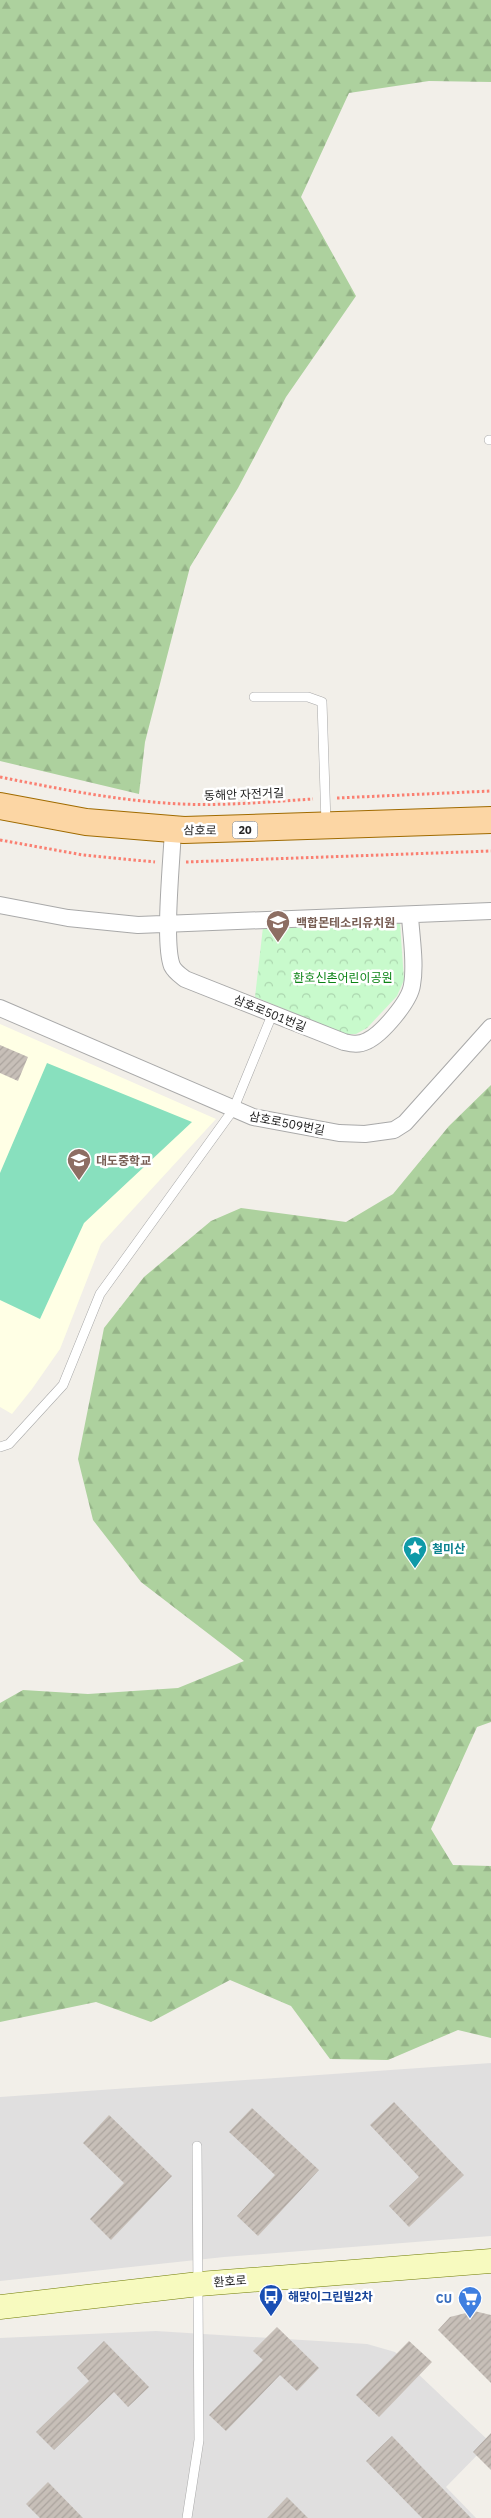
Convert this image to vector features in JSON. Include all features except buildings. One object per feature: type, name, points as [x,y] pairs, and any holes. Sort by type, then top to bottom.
[{"type":"main road","name":"삼호로","points":[[0,806],[86,822],[173,829],[231,830],[491,820]]},
{"type":"street","name":"삼호로501번길","points":[[173,829],[169,925],[170,959],[177,974],[272,1015],[344,1042],[356,1044],[367,1041],[377,1034],[410,995],[413,972],[410,915]]},
{"type":"street","points":[[0,906],[107,923],[169,925],[491,911]]},
{"type":"street","name":"삼호로509번길","points":[[0,1008],[232,1110],[275,1123],[339,1133],[364,1134],[394,1130],[417,1113],[491,1027]]},
{"type":"street","name":"환호로","points":[[0,2307],[199,2284],[491,2261]]},
{"type":"lane","points":[[254,697],[308,697],[322,702],[326,825]]},
{"type":"lane","points":[[0,1447],[8,1444],[62,1385],[100,1294],[232,1110],[272,1015]]},
{"type":"lane","points":[[187,2518],[199,2440],[197,2146]]},
{"type":"path","name":"동해안 자전거길","points":[[0,778],[66,791],[166,803],[206,804],[491,791]]},
{"type":"path","points":[[0,840],[83,855],[172,863],[491,851]]},
{"type":"shaded area","name":"대도중학교","points":[[0,1024],[216,1119],[101,1244],[60,1349],[12,1414],[0,1407]]},
{"type":"shaded area","points":[[491,2063],[491,2236],[224,2257],[0,2281],[0,2097]]},
{"type":"shaded area","points":[[156,2331],[367,2344],[395,2352],[490,2442],[446,2487],[476,2518],[0,2518],[0,2338]]},
{"type":"green space","points":[[0,0],[491,0],[491,82],[429,81],[349,93],[301,197],[356,296],[286,397],[238,488],[190,567],[145,742],[139,794],[0,761]]},
{"type":"green space","name":"환호신촌어린이공원","points":[[400,923],[404,980],[397,996],[367,1028],[356,1034],[345,1034],[255,997],[263,927]]},
{"type":"green space","points":[[47,1063],[192,1122],[84,1223],[40,1319],[0,1300],[0,1173]]},
{"type":"green space","points":[[491,1085],[491,1722],[477,1727],[431,1829],[453,1865],[491,1866],[491,2038],[458,2030],[388,2060],[330,2059],[291,2006],[230,1980],[151,2022],[96,2002],[0,2022],[0,1703],[23,1690],[88,1694],[178,1688],[244,1661],[141,1582],[93,1520],[78,1459],[104,1328],[144,1277],[211,1221],[241,1208],[346,1222],[393,1194],[449,1126]]},
{"type":"place","name":"백합몬테소리유치원","points":[[278,943]]},
{"type":"place","name":"대도중학교","points":[[79,1181]]},
{"type":"place","name":"철미산","points":[[415,1569]]},
{"type":"place","name":"해맞이그린빌2차","points":[[271,2317]]},
{"type":"place","name":"CU","points":[[470,2319]]}]
